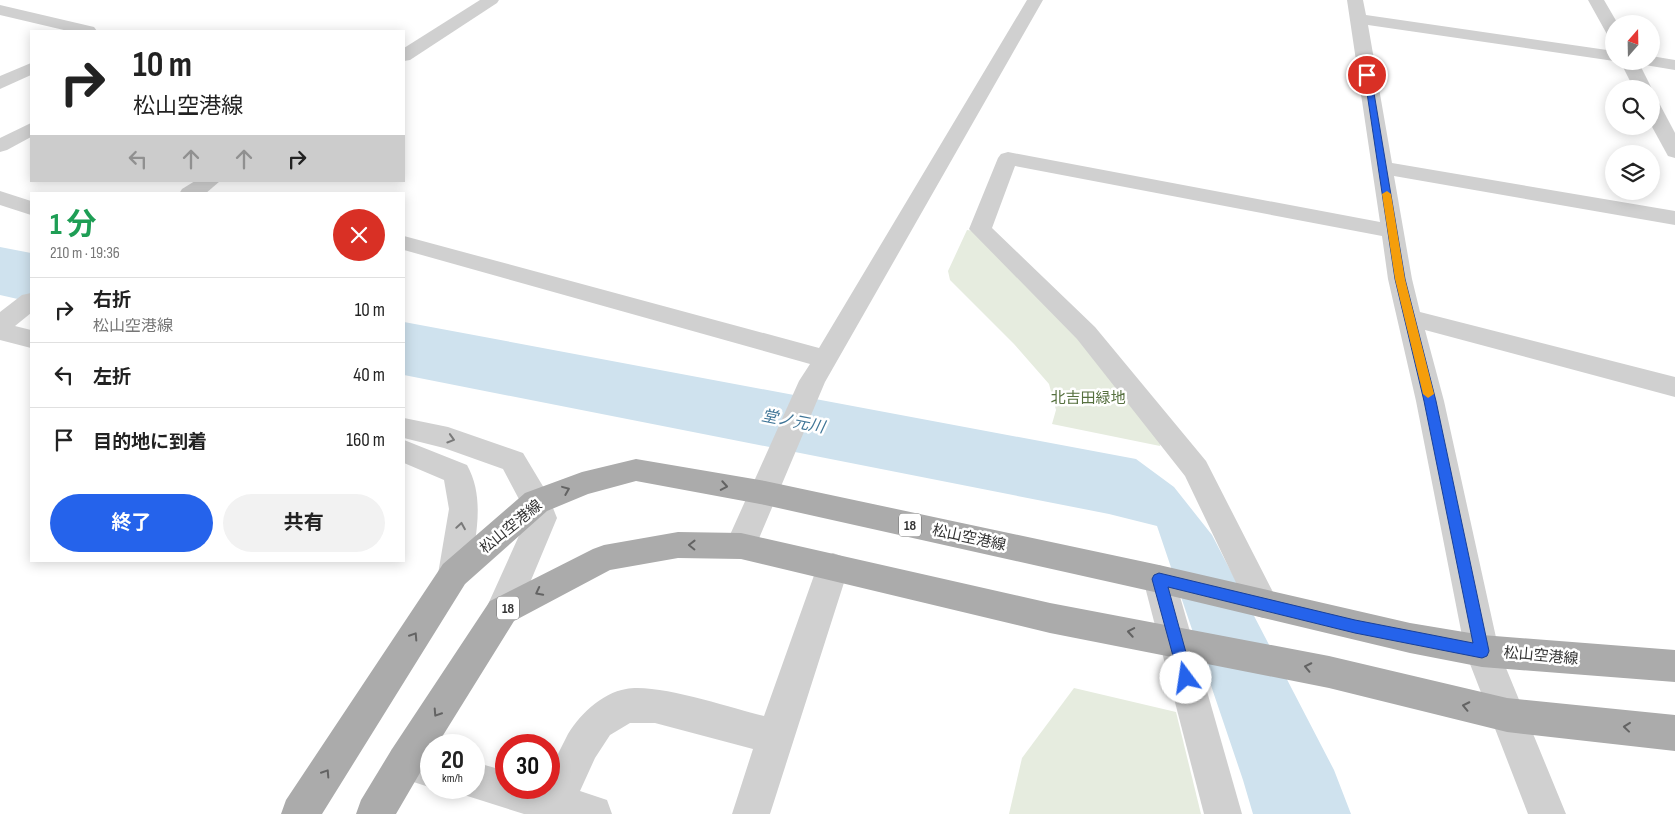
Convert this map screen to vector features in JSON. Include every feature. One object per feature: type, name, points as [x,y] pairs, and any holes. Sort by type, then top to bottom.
[{"type":"main road","name":"松山空港線","points":[[300,814],[454,574],[536,502],[582,484],[636,470],[765,494],[1159,579],[1373,631],[1482,651],[1675,666]]},
{"type":"main road","name":"18","points":[[375,814],[418,766],[502,611],[604,558],[678,545],[741,546],[1050,618],[1177,641],[1329,672],[1507,715],[1675,733]]},
{"type":"street","points":[[405,55],[491,0]]},
{"type":"street","points":[[741,546],[812,381],[1035,0]]},
{"type":"street","points":[[1355,0],[1400,279],[1430,401],[1482,651],[1547,814]]},
{"type":"street","points":[[1596,0],[1605,16]]},
{"type":"street","points":[[0,10],[84,30]]},
{"type":"street","points":[[1358,19],[1605,55]]},
{"type":"street","points":[[1660,62],[1675,65]]},
{"type":"street","points":[[0,83],[30,68]]},
{"type":"street","points":[[1660,123],[1675,152]]},
{"type":"street","points":[[0,146],[30,130]]},
{"type":"street","points":[[1262,604],[1196,468],[1086,333],[980,229],[1008,158],[1392,231]]},
{"type":"street","points":[[1383,168],[1675,218]]},
{"type":"street","points":[[193,192],[208,182]]},
{"type":"street","points":[[0,198],[30,208]]},
{"type":"street","points":[[405,243],[826,359]]},
{"type":"street","points":[[0,325],[30,303]]},
{"type":"street","points":[[1409,317],[1675,387]]},
{"type":"street","points":[[0,331],[30,339]]},
{"type":"street","points":[[405,428],[448,438],[513,461],[536,502],[542,518],[502,611]]},
{"type":"street","points":[[405,451],[457,473],[464,509],[454,574]]},
{"type":"street","points":[[751,814],[775,736],[833,567]]},
{"type":"street","points":[[1159,579],[1223,814]]},
{"type":"street","points":[[552,809],[582,745],[597,722],[626,706],[655,706],[775,736]]},
{"type":"street","points":[[485,785],[552,809],[593,814]]},
{"type":"green space","name":"北吉田緑地","points":[[967,230],[975,231],[1083,337],[1162,436],[1160,446],[1052,424],[1056,410],[1049,384],[1014,344],[950,280],[948,271]]},
{"type":"green space","points":[[1074,688],[1176,712],[1201,814],[1009,814],[1022,758]]},
{"type":"water","points":[[0,247],[30,253],[30,302],[0,295]]},
{"type":"water","name":"堂ノ元川","points":[[405,322],[1136,459],[1174,487],[1212,535],[1334,770],[1351,814],[1253,814],[1157,526],[1109,514],[405,375]]},
{"type":"slow traffic","points":[[1387,194],[1400,279],[1428,394]]},
{"type":"route","points":[[1186,678],[1159,579],[1355,627],[1482,651],[1430,401],[1400,279],[1367,75]]}]
